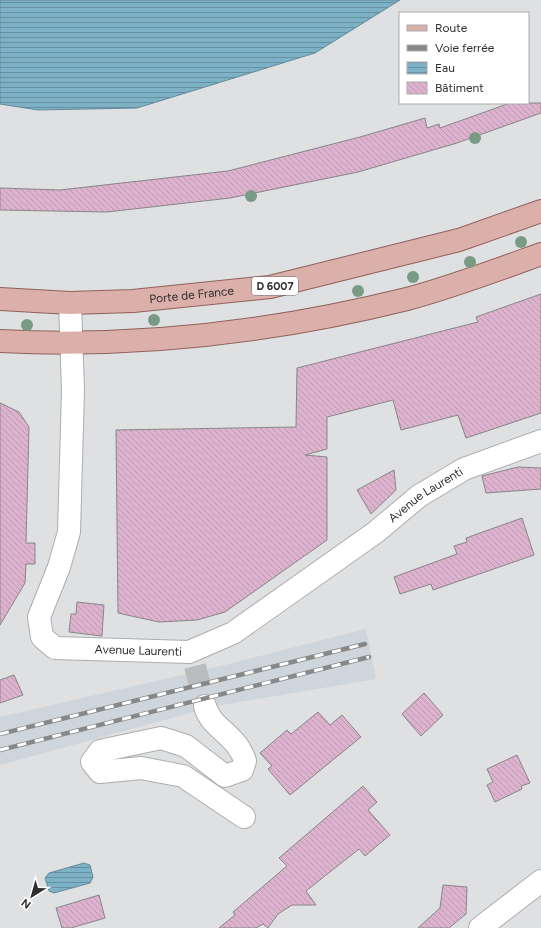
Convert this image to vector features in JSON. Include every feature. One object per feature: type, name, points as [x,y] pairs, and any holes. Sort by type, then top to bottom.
[{"type":"main road","name":"Porte de France","points":[[0,299],[70,303],[133,301],[270,287],[460,240],[541,211]]},
{"type":"main road","points":[[0,341],[73,344],[223,334],[339,314],[408,299],[479,277],[541,254]]},
{"type":"street","name":"Avenue Laurenti","points":[[70,303],[73,344],[69,532],[59,567],[38,617],[42,637],[55,648],[192,659],[234,633],[376,532],[419,496],[458,473],[541,441]]},
{"type":"street","points":[[205,706],[206,713],[214,724],[240,749],[245,761],[242,770],[225,776],[186,746],[162,738],[100,751],[92,762],[100,772],[141,768],[183,776],[244,817]]},
{"type":"street","points":[[480,928],[541,881]]},
{"type":"shaded area","points":[[366,629],[376,679],[215,706],[0,765],[0,717],[221,666]]},
{"type":"water","points":[[0,0],[400,0],[315,53],[137,108],[38,110],[0,104]]},
{"type":"water","points":[[84,863],[90,865],[93,877],[90,883],[54,893],[49,891],[45,878],[49,873]]},
{"type":"building","points":[[541,103],[541,113],[457,143],[358,172],[230,198],[107,212],[0,210],[0,188],[60,190],[228,171],[360,137],[425,118],[427,128],[439,124],[440,128],[507,104]]},
{"type":"building","points":[[541,294],[541,413],[466,438],[458,415],[401,430],[393,400],[327,417],[327,449],[305,455],[327,457],[327,540],[225,612],[197,620],[159,622],[118,613],[116,430],[296,427],[297,368],[478,322],[476,317]]},
{"type":"building","points":[[0,403],[19,412],[29,427],[26,543],[35,543],[35,564],[26,564],[25,583],[0,625]]},
{"type":"building","points":[[518,467],[541,468],[541,489],[486,493],[482,476]]},
{"type":"building","points":[[394,470],[396,490],[371,514],[357,490]]},
{"type":"building","points":[[522,518],[534,555],[433,590],[431,584],[400,594],[394,577],[457,554],[454,546],[467,542],[466,538]]},
{"type":"building","points":[[77,602],[104,605],[102,636],[69,632],[71,614],[76,614]]},
{"type":"building","points":[[14,675],[23,695],[0,703],[0,680]]},
{"type":"building","points":[[424,693],[443,715],[421,736],[402,714]]},
{"type":"building","points":[[318,712],[330,725],[342,715],[361,737],[290,795],[268,769],[272,766],[260,753],[287,730],[291,734]]},
{"type":"building","points":[[517,755],[530,783],[521,786],[522,789],[495,802],[487,785],[493,782],[487,769]]},
{"type":"building","points":[[363,786],[377,802],[368,810],[390,835],[365,856],[359,849],[306,891],[316,905],[292,905],[278,914],[268,928],[263,924],[256,928],[219,928],[235,915],[233,912],[287,866],[279,858]]},
{"type":"building","points":[[443,885],[467,887],[466,914],[449,928],[418,928],[440,908]]},
{"type":"building","points":[[99,895],[105,918],[71,928],[62,928],[56,908]]},
{"type":"tunnel","points":[[195,666],[205,706]]},
{"type":"railway","points":[[0,734],[365,644]]},
{"type":"railway","points":[[0,750],[369,657]]}]
